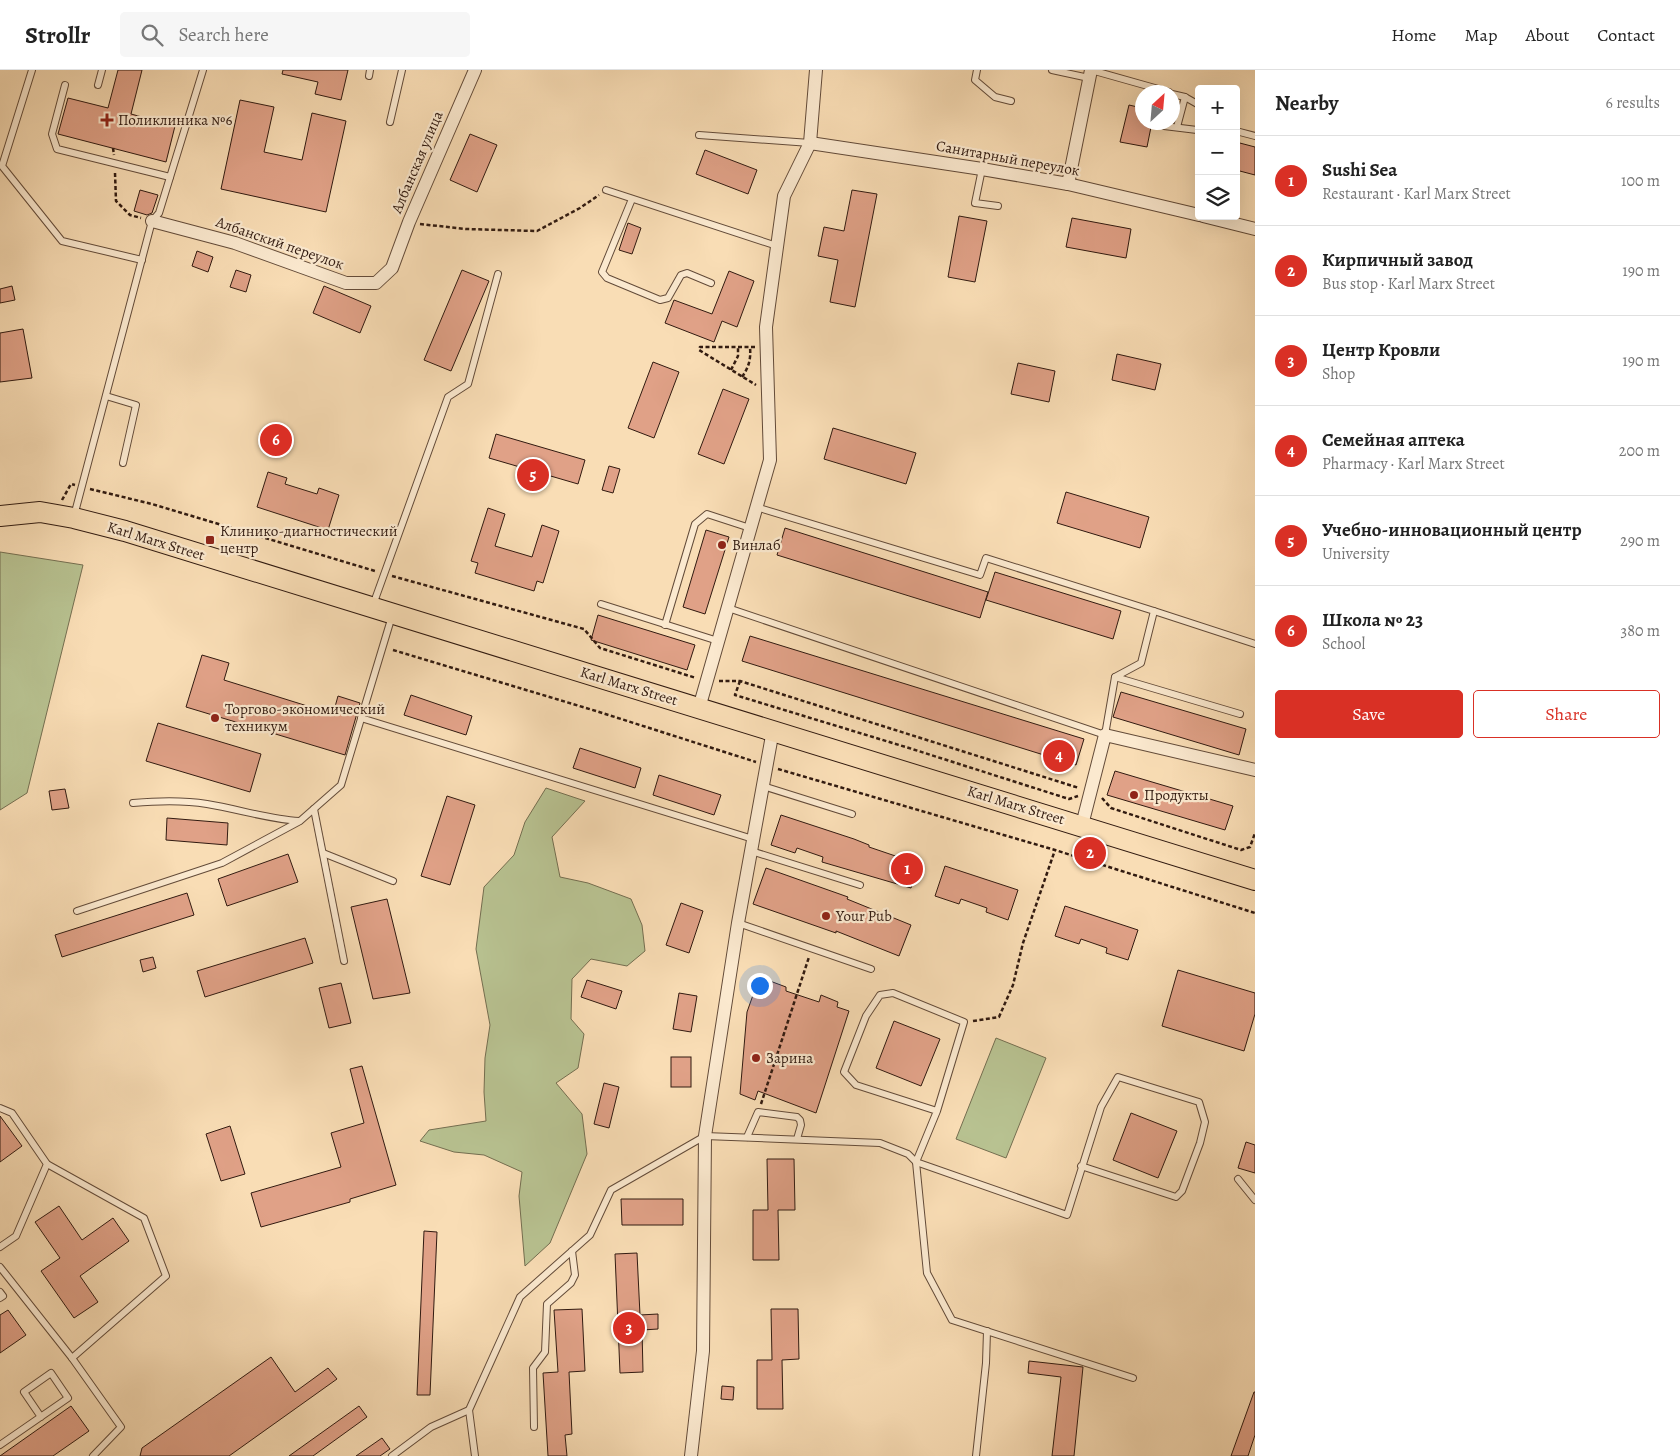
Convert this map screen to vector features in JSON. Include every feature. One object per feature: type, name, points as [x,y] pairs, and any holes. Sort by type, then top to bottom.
[{"type":"highway","name":"Karl Marx Street","points":[[0,516],[67,510],[125,531],[372,608],[1082,825],[1255,880]]},
{"type":"street","name":"Албанская улица","points":[[392,268],[409,222],[475,70]]},
{"type":"street","points":[[699,708],[770,460],[766,327],[784,196],[810,143],[816,70]]},
{"type":"street","points":[[1068,184],[1090,73]]},
{"type":"street","name":"Санитарный переулок","points":[[810,143],[1068,184],[1195,214]]},
{"type":"street","points":[[1219,220],[1255,229]]},
{"type":"street","name":"Албанский переулок","points":[[152,221],[235,243],[346,283],[376,283],[392,268]]},
{"type":"street","points":[[691,1456],[703,1350],[705,1136],[738,923],[773,730]]},
{"type":"street","points":[[1082,825],[1105,735],[1255,770]]},
{"type":"lane","points":[[32,70],[2,166],[62,241],[142,260]]},
{"type":"lane","points":[[98,85],[102,70]]},
{"type":"lane","points":[[67,510],[82,487],[152,221],[159,213],[203,70]]},
{"type":"lane","points":[[390,122],[402,70]]},
{"type":"lane","points":[[977,70],[975,80],[995,97],[1011,101]]},
{"type":"lane","points":[[1052,70],[1090,73],[1139,85]]},
{"type":"lane","points":[[65,85],[52,134],[57,148],[170,177]]},
{"type":"lane","points":[[1180,96],[1195,103]]},
{"type":"lane","points":[[1180,116],[1185,97]]},
{"type":"lane","points":[[1180,127],[1195,130]]},
{"type":"lane","points":[[1240,132],[1255,136]]},
{"type":"lane","points":[[699,135],[810,143]]},
{"type":"lane","points":[[982,169],[975,203],[998,206]]},
{"type":"lane","points":[[606,190],[777,246]]},
{"type":"lane","points":[[632,199],[602,272],[607,278],[660,300],[668,298],[681,275],[686,273],[711,283]]},
{"type":"lane","points":[[372,608],[448,397],[468,384],[498,274]]},
{"type":"lane","points":[[106,396],[136,405],[122,463]]},
{"type":"lane","points":[[756,507],[980,575],[986,558],[1255,644]]},
{"type":"lane","points":[[665,625],[696,524],[707,514],[750,528]]},
{"type":"lane","points":[[601,604],[718,641]]},
{"type":"lane","points":[[728,608],[1105,735],[1114,677]]},
{"type":"lane","points":[[1114,677],[1141,662],[1154,611]]},
{"type":"lane","points":[[77,911],[222,862],[300,821],[341,785],[393,614]]},
{"type":"lane","points":[[1114,677],[1240,714]]},
{"type":"lane","points":[[361,718],[752,845],[860,886]]},
{"type":"lane","points":[[763,786],[852,814]]},
{"type":"lane","points":[[133,803],[172,801],[205,804],[271,818],[300,821]]},
{"type":"lane","points":[[314,809],[344,961]]},
{"type":"lane","points":[[322,853],[393,881]]},
{"type":"lane","points":[[738,923],[871,969]]},
{"type":"lane","points":[[936,1111],[856,1085],[844,1072],[866,1016],[880,994],[893,993],[964,1022],[936,1111],[916,1162],[927,1273],[952,1320],[1133,1378]]},
{"type":"lane","points":[[476,1456],[469,1410],[520,1297],[590,1235],[611,1190],[705,1136],[880,1143],[908,1154],[916,1162],[1067,1215],[1081,1166],[1101,1107],[1118,1077],[1199,1102],[1205,1122],[1200,1143],[1182,1191],[1176,1197],[1081,1166]]},
{"type":"lane","points":[[0,1108],[12,1113],[47,1164],[144,1218],[166,1276],[72,1358]]},
{"type":"lane","points":[[747,1137],[758,1112],[800,1120],[801,1125],[797,1140]]},
{"type":"lane","points":[[0,1247],[16,1236],[47,1164]]},
{"type":"lane","points":[[1238,1179],[1255,1200]]},
{"type":"lane","points":[[534,1426],[533,1368],[545,1352],[547,1304],[572,1283],[575,1275],[572,1251]]},
{"type":"lane","points":[[0,1267],[72,1358],[121,1427],[93,1456]]},
{"type":"lane","points":[[0,1292],[3,1296],[0,1298]]},
{"type":"lane","points":[[976,1456],[986,1363],[987,1331]]},
{"type":"lane","points":[[0,1445],[41,1417],[68,1398],[51,1373],[24,1392],[41,1417]]},
{"type":"lane","points":[[392,1456],[431,1427],[469,1410]]},
{"type":"path","points":[[113,148],[116,201],[130,215],[152,221]]},
{"type":"path","points":[[409,222],[466,229],[537,232],[580,208],[606,190]]},
{"type":"path","points":[[766,347],[700,347],[699,350],[768,393]]},
{"type":"path","points":[[731,370],[738,356],[738,347]]},
{"type":"path","points":[[742,377],[748,369],[751,357],[750,347]]},
{"type":"path","points":[[67,510],[71,484],[152,504],[384,574],[584,629],[600,648],[706,682],[740,681],[1090,791],[1098,794],[1111,808],[1241,850],[1250,848],[1255,833]]},
{"type":"path","points":[[393,650],[596,711],[766,766],[1055,850],[1255,913]]},
{"type":"path","points":[[740,681],[735,695],[744,698],[1069,799],[1090,791]]},
{"type":"path","points":[[964,1022],[999,1018],[1013,984],[1023,943],[1055,850]]},
{"type":"path","points":[[758,1112],[811,948]]},
{"type":"green space","points":[[0,552],[83,565],[27,793],[0,810]]},
{"type":"green space","points":[[546,788],[585,801],[552,837],[560,877],[588,883],[631,899],[642,925],[645,951],[627,966],[591,959],[572,979],[571,1019],[584,1034],[578,1068],[556,1083],[582,1114],[587,1154],[550,1243],[525,1266],[519,1196],[522,1172],[484,1155],[454,1152],[420,1141],[429,1130],[486,1121],[484,1092],[485,1058],[490,1025],[476,949],[484,887],[514,855],[525,822]]},
{"type":"green space","points":[[996,1038],[1046,1058],[1006,1158],[956,1139]]},
{"type":"building","name":"Поликлиника №6","points":[[118,70],[142,70],[131,114],[175,126],[166,162],[58,134],[68,98],[108,108]]},
{"type":"building","points":[[283,70],[348,70],[341,100],[315,94],[318,82],[282,74]]},
{"type":"building","points":[[240,100],[274,107],[264,152],[302,160],[312,113],[346,121],[326,212],[221,189]]},
{"type":"building","points":[[1129,105],[1135,106],[1135,130],[1150,130],[1147,147],[1120,142]]},
{"type":"building","points":[[470,134],[497,145],[477,192],[450,180]]},
{"type":"building","points":[[1240,143],[1255,147],[1255,175],[1240,171]]},
{"type":"building","points":[[705,150],[757,170],[748,194],[696,174]]},
{"type":"building","points":[[140,190],[158,195],[152,213],[147,215],[134,211]]},
{"type":"building","points":[[852,190],[877,194],[855,307],[830,302],[838,260],[818,256],[824,227],[844,231]]},
{"type":"building","points":[[959,216],[987,221],[975,282],[948,277]]},
{"type":"building","points":[[1072,218],[1131,229],[1126,258],[1066,247]]},
{"type":"building","points":[[628,223],[641,228],[632,254],[619,250]]},
{"type":"building","points":[[197,251],[213,257],[208,272],[192,266]]},
{"type":"building","points":[[236,270],[251,275],[246,292],[230,287]]},
{"type":"building","points":[[462,270],[489,281],[451,371],[424,360]]},
{"type":"building","points":[[729,271],[754,281],[737,327],[722,321],[714,342],[665,323],[674,300],[712,314]]},
{"type":"building","points":[[12,286],[15,300],[0,303],[0,289]]},
{"type":"building","points":[[324,286],[371,306],[360,333],[313,313]]},
{"type":"building","points":[[23,329],[32,378],[0,382],[0,333]]},
{"type":"building","points":[[1117,354],[1161,364],[1155,390],[1112,380]]},
{"type":"building","points":[[653,362],[679,372],[654,438],[628,428]]},
{"type":"building","points":[[1018,363],[1055,371],[1049,402],[1011,394]]},
{"type":"building","points":[[723,389],[749,399],[724,464],[698,454]]},
{"type":"building","points":[[833,428],[916,453],[906,484],[824,459]]},
{"type":"building","points":[[496,434],[585,460],[578,484],[489,458]]},
{"type":"building","points":[[609,466],[620,469],[613,493],[602,490]]},
{"type":"building","points":[[268,472],[287,478],[285,484],[317,494],[319,488],[339,495],[328,530],[257,507]]},
{"type":"building","points":[[1066,492],[1149,517],[1140,548],[1057,523]]},
{"type":"building","points":[[488,508],[505,514],[495,546],[532,557],[542,525],[559,531],[543,583],[537,581],[534,591],[475,573],[478,563],[471,561]]},
{"type":"building","points":[[785,528],[988,592],[980,618],[777,555]]},
{"type":"building","points":[[706,530],[729,537],[705,614],[683,607]]},
{"type":"building","points":[[995,572],[1121,611],[1113,639],[986,600]]},
{"type":"building","points":[[598,615],[695,645],[687,670],[591,640]]},
{"type":"building","points":[[750,636],[1084,739],[1076,765],[742,661]]},
{"type":"building","points":[[202,655],[229,663],[224,680],[333,714],[338,696],[360,703],[345,755],[186,707]]},
{"type":"building","points":[[1121,692],[1246,729],[1239,755],[1113,717]]},
{"type":"building","points":[[411,695],[472,716],[466,735],[404,715]]},
{"type":"building","points":[[158,723],[261,754],[250,792],[146,761]]},
{"type":"building","points":[[580,748],[641,768],[635,788],[573,768]]},
{"type":"building","points":[[1115,771],[1233,806],[1225,830],[1107,795]]},
{"type":"building","points":[[659,775],[721,795],[714,815],[653,795]]},
{"type":"building","points":[[65,789],[69,808],[52,810],[49,791]]},
{"type":"building","points":[[447,796],[475,805],[450,885],[421,876]]},
{"type":"building","points":[[781,815],[854,839],[869,845],[869,847],[919,864],[911,888],[822,862],[823,857],[797,848],[795,853],[771,845]]},
{"type":"building","points":[[167,818],[228,823],[227,845],[166,840]]},
{"type":"building","points":[[288,854],[298,882],[227,906],[218,879]]},
{"type":"building","points":[[945,866],[1018,890],[1008,920],[986,912],[987,908],[961,899],[959,904],[935,896]]},
{"type":"building","points":[[766,868],[848,897],[847,899],[911,925],[899,956],[836,931],[836,933],[753,904]]},
{"type":"building","points":[[187,893],[194,915],[62,957],[55,935]]},
{"type":"building","points":[[387,899],[410,993],[373,999],[351,907]]},
{"type":"building","points":[[681,903],[703,911],[689,953],[666,945]]},
{"type":"building","points":[[1065,906],[1138,930],[1128,960],[1106,953],[1107,948],[1081,939],[1079,944],[1055,936]]},
{"type":"building","points":[[305,938],[313,963],[205,997],[197,971]]},
{"type":"building","points":[[153,957],[156,968],[143,972],[140,960]]},
{"type":"building","points":[[1178,970],[1255,993],[1255,1014],[1244,1051],[1162,1026]]},
{"type":"building","points":[[587,980],[622,991],[616,1009],[581,997]]},
{"type":"building","points":[[758,981],[767,985],[770,981],[786,987],[786,991],[819,1002],[821,995],[838,1002],[837,1007],[849,1011],[816,1113],[758,1091],[755,1100],[740,1094],[747,1012]]},
{"type":"building","points":[[341,983],[351,1023],[329,1028],[319,988]]},
{"type":"building","points":[[679,993],[697,996],[691,1032],[673,1029]]},
{"type":"building","points":[[894,1021],[940,1039],[921,1086],[876,1068]]},
{"type":"building","points":[[671,1057],[691,1057],[691,1087],[671,1087]]},
{"type":"building","points":[[362,1066],[396,1185],[350,1199],[350,1202],[261,1227],[251,1193],[341,1167],[331,1133],[364,1123],[350,1069]]},
{"type":"building","points":[[604,1083],[619,1087],[609,1128],[594,1124]]},
{"type":"building","points":[[1131,1113],[1177,1131],[1158,1178],[1113,1160]]},
{"type":"building","points":[[0,1116],[22,1146],[0,1162]]},
{"type":"building","points":[[230,1126],[245,1174],[221,1181],[206,1134]]},
{"type":"building","points":[[1246,1142],[1255,1145],[1255,1173],[1238,1168]]},
{"type":"building","points":[[767,1159],[794,1159],[795,1210],[778,1210],[779,1260],[753,1260],[753,1210],[768,1210]]},
{"type":"building","points":[[621,1199],[683,1199],[683,1225],[622,1225]]},
{"type":"building","points":[[59,1206],[82,1240],[113,1218],[129,1241],[80,1276],[98,1302],[74,1318],[41,1271],[60,1258],[35,1222]]},
{"type":"building","points":[[424,1231],[437,1232],[430,1395],[417,1395]]},
{"type":"building","points":[[637,1253],[640,1315],[658,1314],[658,1329],[642,1330],[643,1372],[620,1373],[615,1254]]},
{"type":"building","points":[[582,1309],[585,1371],[569,1372],[572,1434],[565,1435],[567,1456],[548,1456],[543,1373],[558,1372],[554,1310]]},
{"type":"building","points":[[771,1309],[798,1309],[799,1359],[782,1360],[783,1409],[757,1409],[757,1360],[772,1360]]},
{"type":"building","points":[[8,1310],[26,1335],[0,1353],[0,1315]]},
{"type":"building","points":[[271,1357],[295,1392],[328,1368],[337,1379],[229,1456],[140,1456],[142,1448]]},
{"type":"building","points":[[1029,1361],[1083,1367],[1074,1456],[1052,1456],[1061,1377],[1028,1373]]},
{"type":"building","points":[[722,1386],[734,1387],[733,1400],[721,1399]]},
{"type":"building","points":[[1254,1392],[1255,1435],[1248,1456],[1231,1456]]},
{"type":"building","points":[[71,1406],[89,1431],[53,1456],[0,1456]]},
{"type":"building","points":[[359,1406],[367,1417],[313,1456],[289,1456]]},
{"type":"building","points":[[382,1438],[390,1449],[380,1456],[356,1456]]},
{"type":"place","name":"Поликлиника №6","points":[[107,120]]},
{"type":"place","name":"Школа № 23","points":[[276,440]]},
{"type":"place","name":"Учебно-инновационный центр","points":[[533,475]]},
{"type":"place","name":"Клинико-диагностический центр","points":[[210,540]]},
{"type":"place","name":"Винлаб","points":[[722,545]]},
{"type":"place","name":"Торгово-экономический техникум","points":[[215,718]]},
{"type":"place","name":"Семейная аптека","points":[[1059,756]]},
{"type":"place","name":"Продукты","points":[[1134,795]]},
{"type":"place","name":"Кирпичный завод","points":[[1090,853]]},
{"type":"place","name":"Sushi Sea","points":[[907,869]]},
{"type":"place","name":"Your Pub","points":[[826,916]]},
{"type":"place","name":"Зарина","points":[[756,1058]]},
{"type":"place","name":"Центр Кровли","points":[[629,1328]]}]
